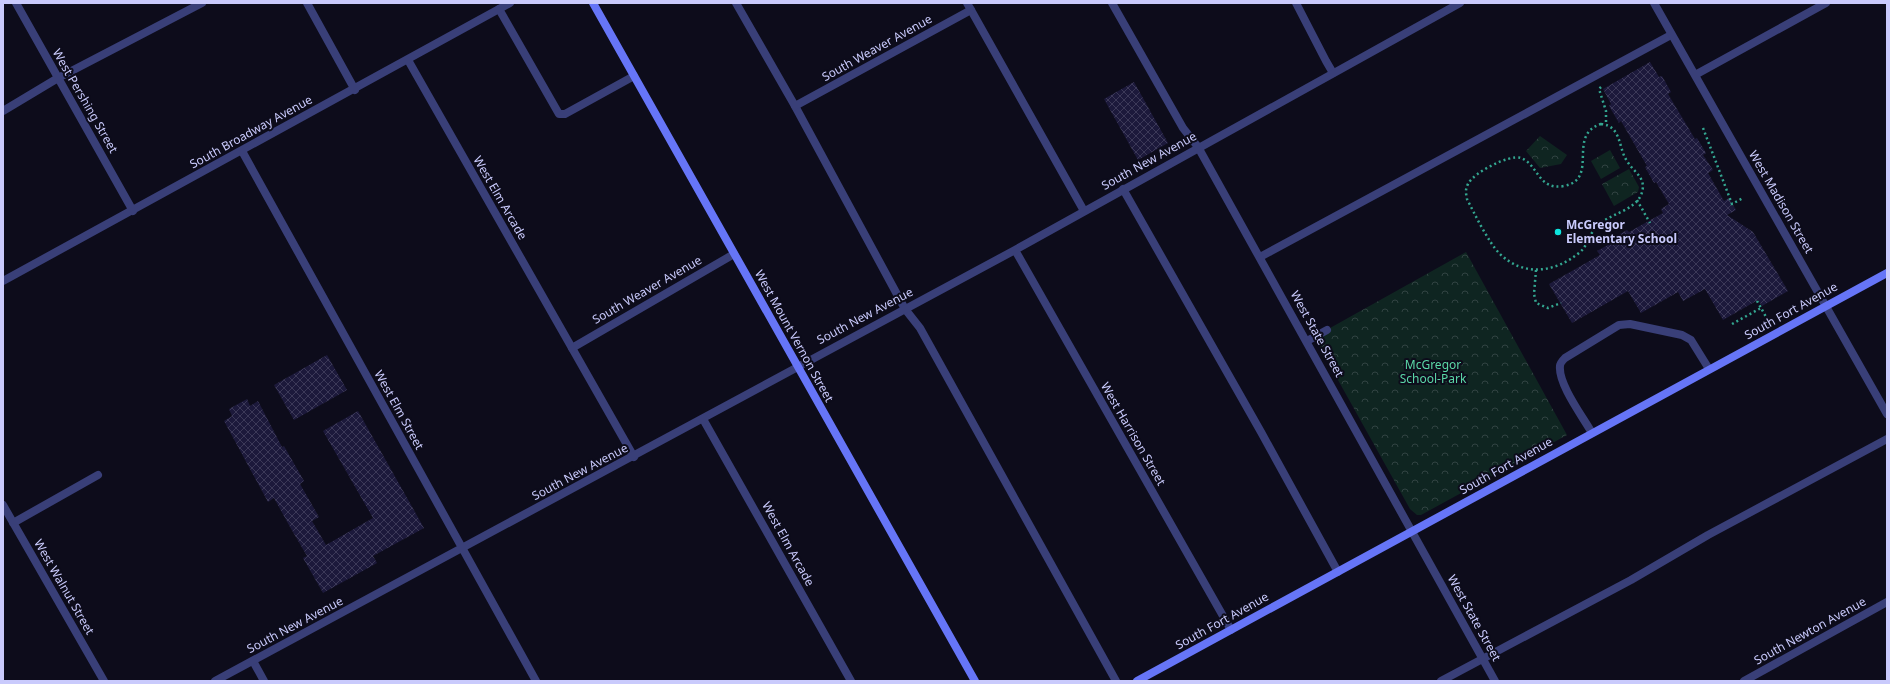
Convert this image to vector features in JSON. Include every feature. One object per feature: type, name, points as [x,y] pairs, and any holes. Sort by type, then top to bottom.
[{"type":"street","name":"West Pershing Street","points":[[16,3],[133,210]]},
{"type":"street","points":[[3,111],[58,78],[202,3]]},
{"type":"street","points":[[306,3],[355,90]]},
{"type":"street","name":"South Broadway Avenue","points":[[3,281],[355,90],[510,3]]},
{"type":"street","name":"West Mount Vernon Street","points":[[593,3],[975,681]]},
{"type":"street","points":[[736,3],[795,106],[905,309],[920,328],[1116,681]]},
{"type":"street","name":"West State Street","points":[[1112,3],[1183,128],[1198,147],[1495,681]]},
{"type":"street","points":[[1296,3],[1333,72]]},
{"type":"street","name":"South New Avenue","points":[[215,681],[634,457],[797,366],[1015,250],[1084,210],[1460,3]]},
{"type":"street","name":"West Madison Street","points":[[1654,3],[1887,414]]},
{"type":"street","points":[[1695,75],[1826,3]]},
{"type":"street","points":[[968,7],[1084,210]]},
{"type":"street","name":"South Weaver Avenue","points":[[795,106],[968,7]]},
{"type":"street","points":[[499,9],[559,114],[565,114],[634,76]]},
{"type":"street","points":[[1260,257],[1671,35]]},
{"type":"street","name":"West Elm Arcade","points":[[408,60],[634,457]]},
{"type":"street","name":"West Elm Street","points":[[242,151],[536,681]]},
{"type":"street","points":[[1123,189],[1261,432],[1338,572]]},
{"type":"street","name":"West Harrison Street","points":[[1015,250],[1231,630]]},
{"type":"street","name":"South Weaver Avenue","points":[[572,348],[734,254]]},
{"type":"street","name":"South Fort Avenue","points":[[1137,681],[1887,273]]},
{"type":"street","points":[[1592,433],[1566,387],[1561,374],[1560,364],[1564,358],[1619,326],[1630,324],[1682,335],[1691,340],[1709,370]]},
{"type":"street","points":[[1307,341],[1327,330]]},
{"type":"street","name":"West Elm Arcade","points":[[703,419],[851,681]]},
{"type":"street","points":[[1441,681],[1631,580],[1708,535],[1887,439]]},
{"type":"street","points":[[13,523],[98,475]]},
{"type":"street","name":"West Walnut Street","points":[[3,505],[104,681]]},
{"type":"street","name":"South Newton Avenue","points":[[1744,681],[1887,602]]},
{"type":"street","points":[[254,660],[264,681]]},
{"type":"path","points":[[1606,84],[1599,89],[1606,111],[1606,125]]},
{"type":"path","points":[[1606,125],[1616,133],[1627,162],[1642,179],[1641,195],[1636,200],[1597,226],[1580,252],[1558,266],[1550,269],[1536,270],[1514,264],[1498,252],[1467,199],[1466,191],[1471,179],[1495,164],[1516,157],[1525,160],[1543,181],[1554,186],[1567,185],[1575,180],[1582,172],[1584,159],[1584,139],[1586,134],[1597,126],[1606,125]]},
{"type":"path","points":[[1703,128],[1732,204],[1742,198]]},
{"type":"path","points":[[1636,200],[1650,223]]},
{"type":"path","points":[[1536,270],[1534,294],[1536,303],[1548,308],[1561,303]]},
{"type":"path","points":[[1757,301],[1769,322]]},
{"type":"path","points":[[1732,324],[1761,308]]},
{"type":"green space","points":[[1540,136],[1567,155],[1561,164],[1540,168],[1526,151]]},
{"type":"green space","points":[[1610,150],[1620,168],[1601,179],[1591,161]]},
{"type":"green space","points":[[1629,169],[1639,187],[1638,192],[1614,206],[1602,184]]},
{"type":"green space","name":"McGregor School-Park","points":[[1466,252],[1567,435],[1421,515],[1417,515],[1410,509],[1314,337]]},
{"type":"building","points":[[1650,62],[1659,77],[1662,76],[1671,92],[1668,94],[1695,139],[1697,138],[1706,153],[1703,155],[1713,170],[1708,173],[1724,201],[1729,198],[1736,210],[1727,215],[1753,232],[1788,291],[1762,306],[1758,300],[1723,320],[1705,289],[1683,301],[1678,292],[1641,313],[1628,291],[1572,323],[1549,284],[1600,255],[1597,251],[1613,242],[1611,239],[1627,230],[1629,232],[1663,213],[1661,209],[1669,204],[1656,182],[1654,183],[1645,167],[1647,166],[1621,121],[1619,123],[1609,106],[1611,104],[1603,89]]},
{"type":"building","points":[[1134,82],[1168,143],[1138,160],[1104,99]]},
{"type":"building","points":[[327,355],[347,390],[294,420],[274,385]]},
{"type":"building","points":[[247,399],[250,406],[258,401],[282,447],[284,446],[304,481],[300,484],[319,517],[312,521],[326,545],[373,518],[323,431],[358,411],[424,528],[373,556],[377,563],[323,593],[303,558],[307,556],[274,498],[268,502],[224,421],[232,416],[229,409]]},
{"type":"place","name":"McGregor Elementary School","points":[[1558,232]]}]
